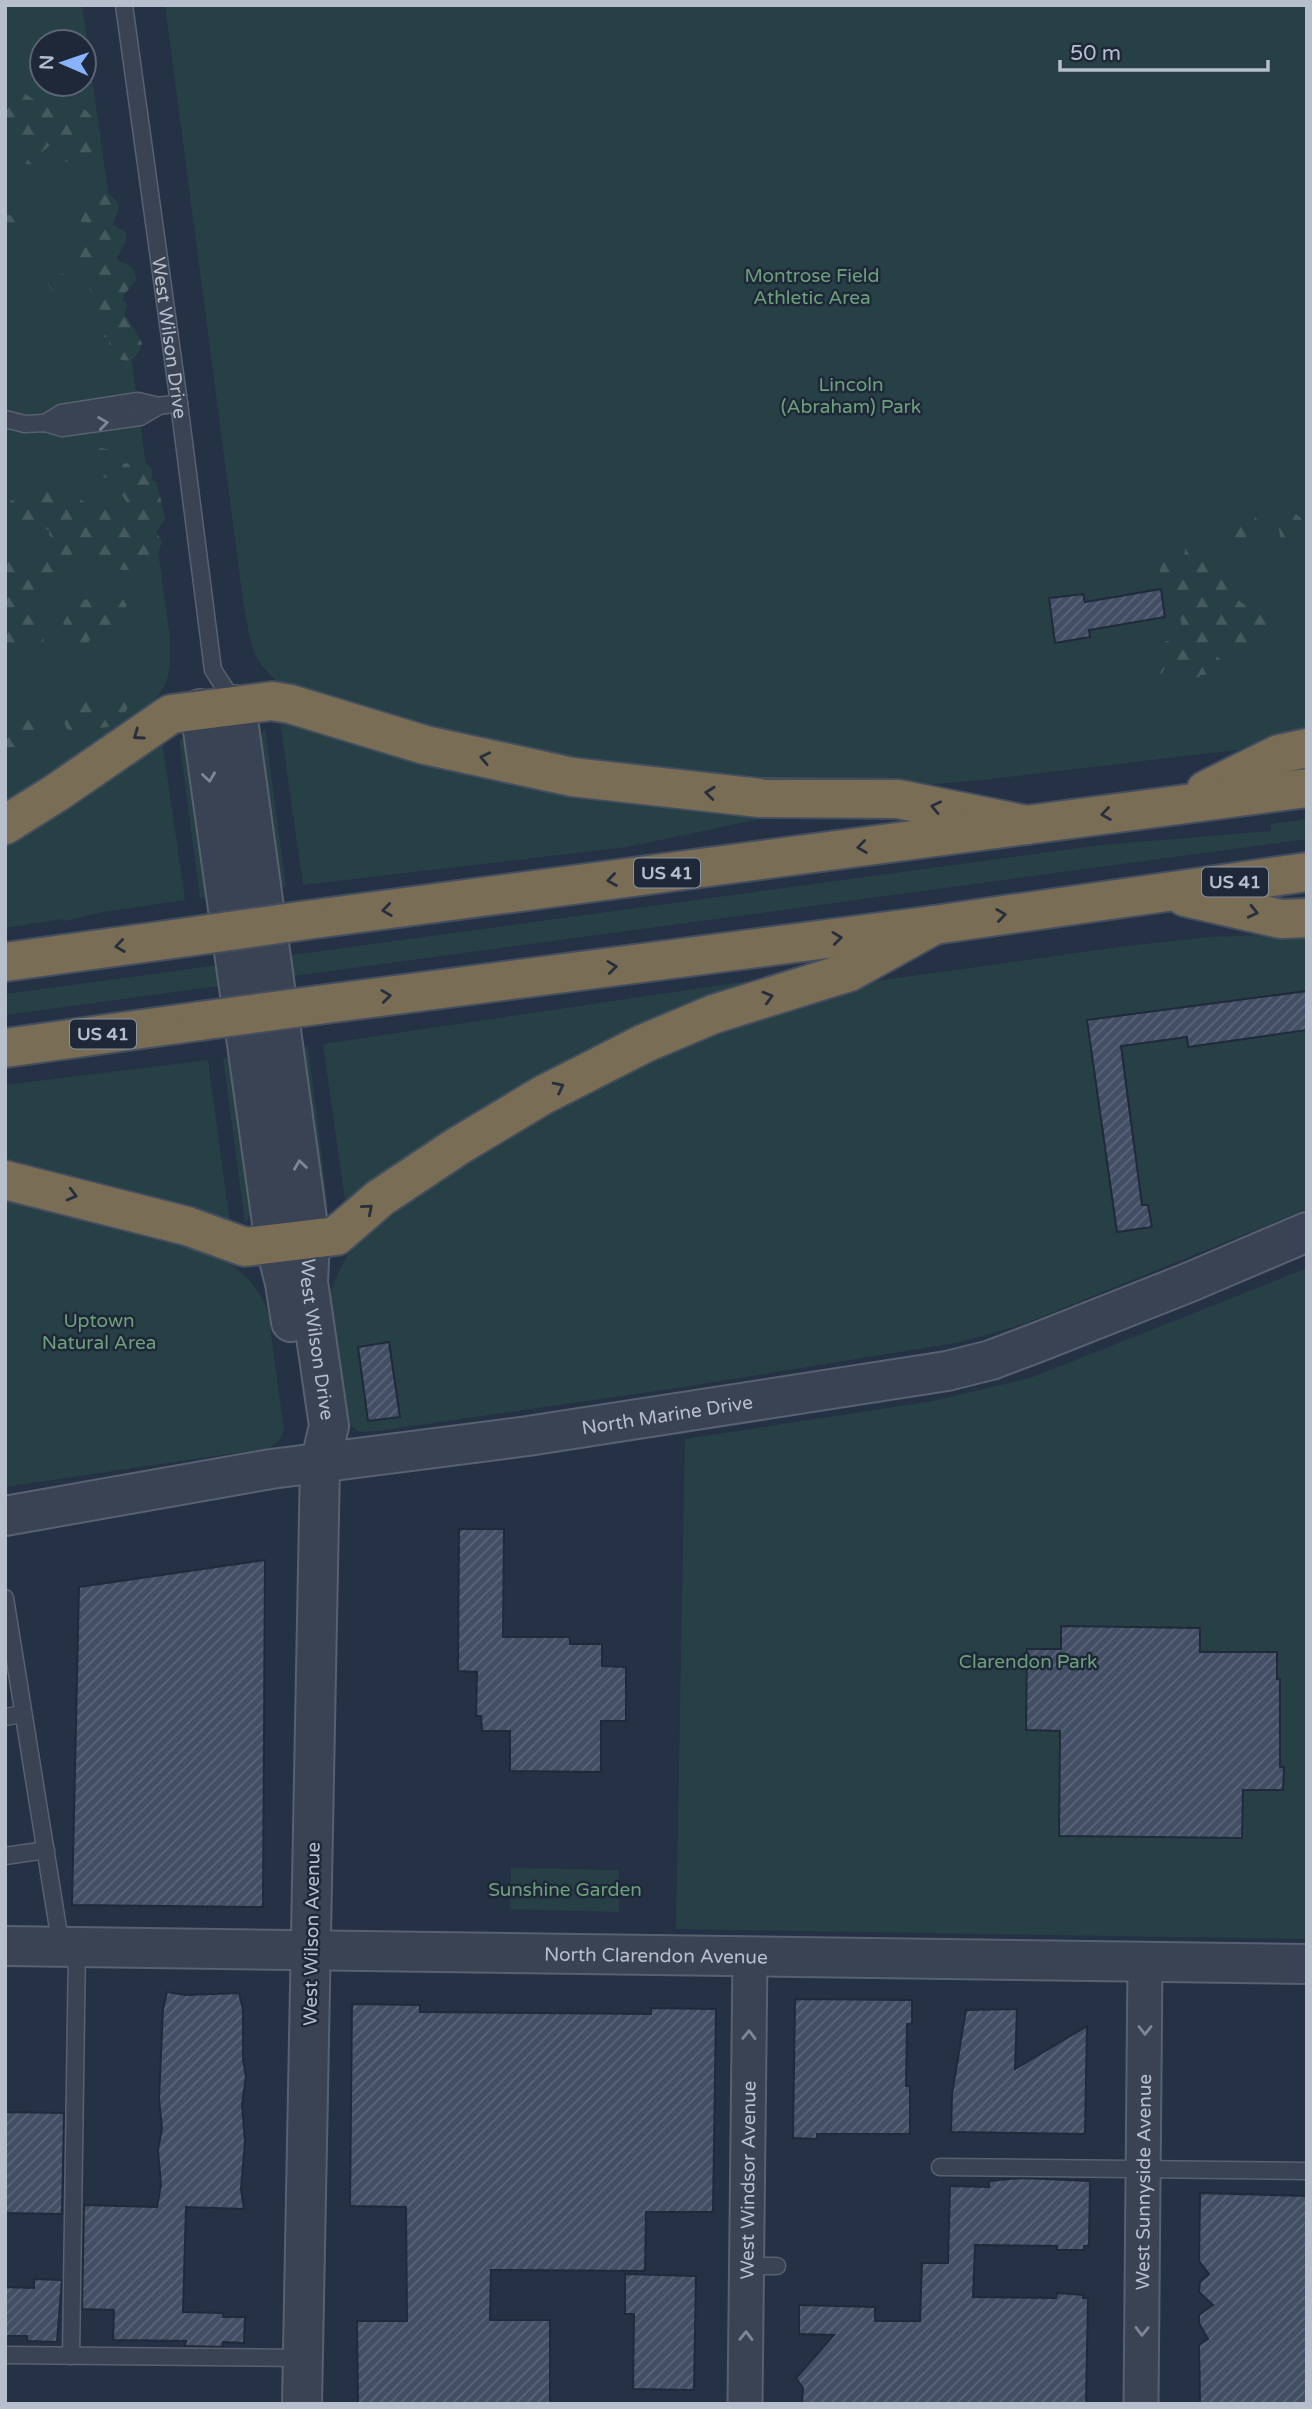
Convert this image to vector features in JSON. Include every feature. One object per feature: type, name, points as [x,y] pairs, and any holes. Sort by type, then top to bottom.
[{"type":"highway","points":[[5,825],[171,714],[272,701],[425,745],[572,777],[760,798],[898,799],[1027,825]]},
{"type":"highway","points":[[1174,805],[1279,754],[1307,748]]},
{"type":"highway","name":"US 41","points":[[5,962],[1307,788]]},
{"type":"highway","name":"US 41","points":[[5,1048],[934,925],[1307,872]]},
{"type":"highway","points":[[1163,891],[1281,919],[1307,918]]},
{"type":"highway","points":[[5,1180],[187,1226],[245,1247],[336,1236],[380,1198],[458,1146],[543,1095],[645,1043],[714,1014],[849,972],[934,925]]},
{"type":"street","name":"West Wilson Drive","points":[[218,707],[292,1242],[285,1283],[305,1429],[320,1464]]},
{"type":"street","name":"North Marine Drive","points":[[5,1516],[271,1469],[541,1434],[969,1366],[1036,1343],[1190,1282],[1307,1232]]},
{"type":"street","name":"West Wilson Avenue","points":[[302,2404],[320,1464]]},
{"type":"street","name":"North Clarendon Avenue","points":[[5,1947],[1307,1964]]},
{"type":"street","name":"West Windsor Avenue","points":[[745,2404],[762,2266],[750,1956]]},
{"type":"street","name":"West Sunnyside Avenue","points":[[1141,2404],[1145,1962]]},
{"type":"lane","name":"West Wilson Drive","points":[[124,5],[218,707]]},
{"type":"lane","points":[[5,419],[26,424],[45,423],[61,413],[138,401],[159,406],[179,402]]},
{"type":"lane","name":"West Wilson Drive","points":[[214,670],[218,707]]},
{"type":"lane","points":[[5,1598],[46,1850],[69,1947],[71,2356]]},
{"type":"lane","points":[[5,1717],[23,1714]]},
{"type":"lane","points":[[5,1856],[46,1850]]},
{"type":"lane","points":[[940,2167],[1307,2171]]},
{"type":"lane","points":[[5,2355],[303,2358]]},
{"type":"green space","points":[[5,5],[82,5],[85,28],[28,28],[28,98],[95,98],[170,637],[167,680],[142,714],[5,807]]},
{"type":"green space","name":"Lincoln (Abraham) Park","points":[[165,5],[1307,5],[1307,738],[1262,747],[982,780],[909,786],[782,786],[510,750],[279,683],[262,666],[253,650],[244,608]]},
{"type":"green space","points":[[22,92],[28,98],[41,98],[55,113],[54,118],[75,103],[82,107],[93,118],[100,132],[98,155],[77,161],[56,160],[50,145],[41,153],[42,161],[39,163],[27,164],[19,161],[15,155],[24,146],[5,131],[5,97],[10,93]]},
{"type":"green space","points":[[96,188],[110,194],[119,206],[113,225],[126,232],[126,242],[115,260],[130,266],[136,280],[124,295],[123,300],[127,304],[124,317],[128,319],[142,343],[139,353],[128,360],[122,360],[112,351],[109,336],[99,338],[96,335],[97,321],[85,315],[82,309],[85,296],[92,295],[89,287],[91,274],[76,273],[73,267],[75,252],[83,245],[98,244],[99,231],[84,230],[79,215],[83,196]]},
{"type":"green space","points":[[5,216],[22,220],[23,235],[15,239],[5,238]]},
{"type":"green space","points":[[51,269],[64,275],[65,280],[59,292],[52,291],[46,280],[46,274]]},
{"type":"green space","points":[[99,448],[116,454],[119,461],[118,471],[123,464],[133,462],[149,465],[152,480],[157,483],[165,519],[156,532],[162,541],[154,560],[142,568],[128,570],[108,566],[93,550],[79,556],[76,563],[59,564],[54,561],[56,544],[49,535],[49,530],[42,528],[30,539],[21,539],[13,526],[10,501],[41,493],[44,483],[69,489],[88,506],[92,506],[91,498],[98,492],[102,493],[109,498],[114,511],[121,513],[126,508],[126,501],[121,494],[121,486],[113,477],[107,478],[96,473],[92,464],[91,454]]},
{"type":"green space","points":[[1286,513],[1294,513],[1301,518],[1302,529],[1290,542],[1281,541],[1278,523]]},
{"type":"green space","points":[[1246,515],[1254,516],[1262,526],[1258,544],[1252,553],[1238,550],[1231,535],[1232,524]]},
{"type":"green space","points":[[5,535],[18,554],[43,560],[54,572],[55,579],[49,584],[46,596],[37,598],[35,602],[32,633],[38,633],[44,638],[43,644],[36,648],[25,642],[21,649],[13,651],[5,648],[5,626],[20,635],[24,612],[5,620]]},
{"type":"green space","points":[[1200,538],[1208,544],[1215,569],[1228,579],[1238,599],[1247,607],[1265,612],[1277,628],[1268,644],[1257,649],[1228,647],[1219,630],[1215,632],[1207,648],[1220,659],[1219,669],[1212,674],[1200,675],[1192,687],[1184,685],[1178,670],[1165,668],[1162,673],[1152,677],[1147,669],[1151,661],[1158,660],[1166,641],[1174,642],[1181,638],[1181,620],[1171,610],[1168,596],[1160,584],[1159,576],[1163,563],[1173,557],[1184,558],[1186,543]]},
{"type":"green space","points":[[98,591],[120,595],[126,604],[127,617],[123,623],[125,630],[121,637],[107,637],[103,630],[90,633],[86,647],[68,649],[62,629],[66,618],[79,603]]},
{"type":"green space","points":[[107,696],[119,698],[128,706],[123,717],[111,726],[93,727],[82,737],[71,735],[64,721],[67,705]]},
{"type":"green space","points":[[28,709],[39,709],[46,722],[53,723],[57,730],[56,737],[29,735],[26,758],[5,762],[5,722],[10,725],[16,723],[20,714]]},
{"type":"green space","points":[[280,722],[758,812],[760,819],[627,847],[303,885]]},
{"type":"green space","points":[[265,729],[286,887],[277,888],[257,739]]},
{"type":"green space","points":[[179,738],[186,739],[211,897],[200,898]]},
{"type":"green space","points":[[162,740],[185,900],[104,912],[65,921],[62,919],[5,928],[5,839]]},
{"type":"green space","points":[[1307,819],[1307,839],[5,1015],[5,994],[1101,845],[1271,831],[1271,824]]},
{"type":"green space","points":[[1307,933],[1307,1209],[1024,1324],[961,1342],[678,1388],[378,1431],[359,1432],[350,1425],[330,1292],[352,1247],[361,1236],[416,1194],[547,1112],[715,1030],[862,983],[1126,946],[1210,937]]},
{"type":"green space","points":[[762,979],[763,984],[346,1207],[323,1044]]},
{"type":"green space","points":[[308,1047],[328,1207],[323,1206],[298,1048]]},
{"type":"green space","points":[[233,1057],[254,1211],[245,1223],[223,1058]]},
{"type":"green space","points":[[208,1060],[230,1224],[5,1167],[5,1085]]},
{"type":"green space","name":"Uptown Natural Area","points":[[5,1197],[100,1218],[221,1257],[243,1274],[260,1295],[268,1312],[284,1431],[279,1441],[270,1448],[5,1487]]},
{"type":"green space","name":"Clarendon Park","points":[[1307,1268],[1307,1939],[676,1929],[685,1439],[933,1401],[1030,1378]]},
{"type":"green space","name":"Sunshine Garden","points":[[511,1868],[619,1870],[619,1912],[510,1909]]},
{"type":"building","points":[[1161,589],[1165,617],[1089,630],[1090,637],[1055,643],[1049,598],[1083,594],[1085,602]]},
{"type":"building","points":[[1307,991],[1307,1030],[1188,1047],[1187,1037],[1121,1046],[1142,1205],[1148,1205],[1152,1227],[1117,1232],[1087,1020]]},
{"type":"building","points":[[389,1342],[400,1417],[368,1421],[358,1347]]},
{"type":"building","points":[[459,1529],[504,1529],[503,1637],[570,1637],[570,1644],[602,1644],[602,1666],[626,1667],[626,1721],[601,1721],[601,1772],[510,1771],[510,1731],[482,1731],[481,1716],[476,1716],[477,1672],[458,1671]]},
{"type":"building","points":[[265,1560],[263,1907],[72,1905],[79,1587]]},
{"type":"building","points":[[1061,1626],[1200,1628],[1200,1652],[1277,1652],[1283,1790],[1243,1790],[1242,1838],[1059,1836],[1060,1731],[1026,1730],[1027,1649],[1061,1649]]},
{"type":"building","points":[[167,1992],[186,1995],[239,1993],[243,2009],[243,2059],[246,2077],[242,2104],[245,2142],[241,2189],[244,2209],[186,2207],[183,2312],[223,2313],[223,2317],[245,2317],[244,2343],[223,2342],[222,2347],[185,2346],[186,2341],[113,2340],[114,2310],[82,2309],[84,2205],[157,2207],[161,2185],[158,2150],[162,2128],[159,2099],[163,2009]]},
{"type":"building","points":[[795,1999],[912,2000],[912,2024],[907,2024],[906,2086],[910,2086],[910,2134],[817,2134],[817,2139],[793,2138]]},
{"type":"building","points":[[352,2004],[420,2005],[420,2012],[651,2014],[651,2008],[716,2009],[713,2212],[646,2212],[645,2271],[491,2270],[490,2320],[550,2320],[550,2404],[358,2404],[357,2321],[407,2321],[406,2207],[350,2206]]},
{"type":"building","points":[[1017,2009],[1015,2069],[1087,2026],[1085,2134],[951,2132],[952,2094],[966,2010]]},
{"type":"building","points":[[5,2112],[64,2113],[62,2214],[5,2213]]},
{"type":"building","points":[[1022,2178],[1090,2181],[1089,2246],[1084,2246],[1084,2250],[1057,2250],[1057,2246],[975,2245],[973,2297],[1056,2298],[1057,2293],[1084,2295],[1083,2298],[1088,2298],[1086,2404],[802,2404],[803,2388],[796,2378],[834,2335],[799,2334],[799,2305],[875,2307],[875,2321],[920,2321],[922,2263],[948,2263],[950,2186],[989,2187],[989,2181]]},
{"type":"building","points":[[1200,2193],[1307,2196],[1307,2404],[1200,2404],[1199,2345],[1208,2339],[1199,2323],[1199,2315],[1213,2305],[1199,2292],[1200,2282],[1209,2274],[1199,2261]]},
{"type":"building","points":[[625,2274],[696,2276],[694,2390],[633,2389],[634,2314],[625,2314]]},
{"type":"building","points":[[34,2279],[62,2280],[57,2342],[27,2341],[27,2336],[5,2336],[5,2287],[34,2288]]},
{"type":"park label","name":"Montrose Field Athletic Area","points":[[812,286]]}]
